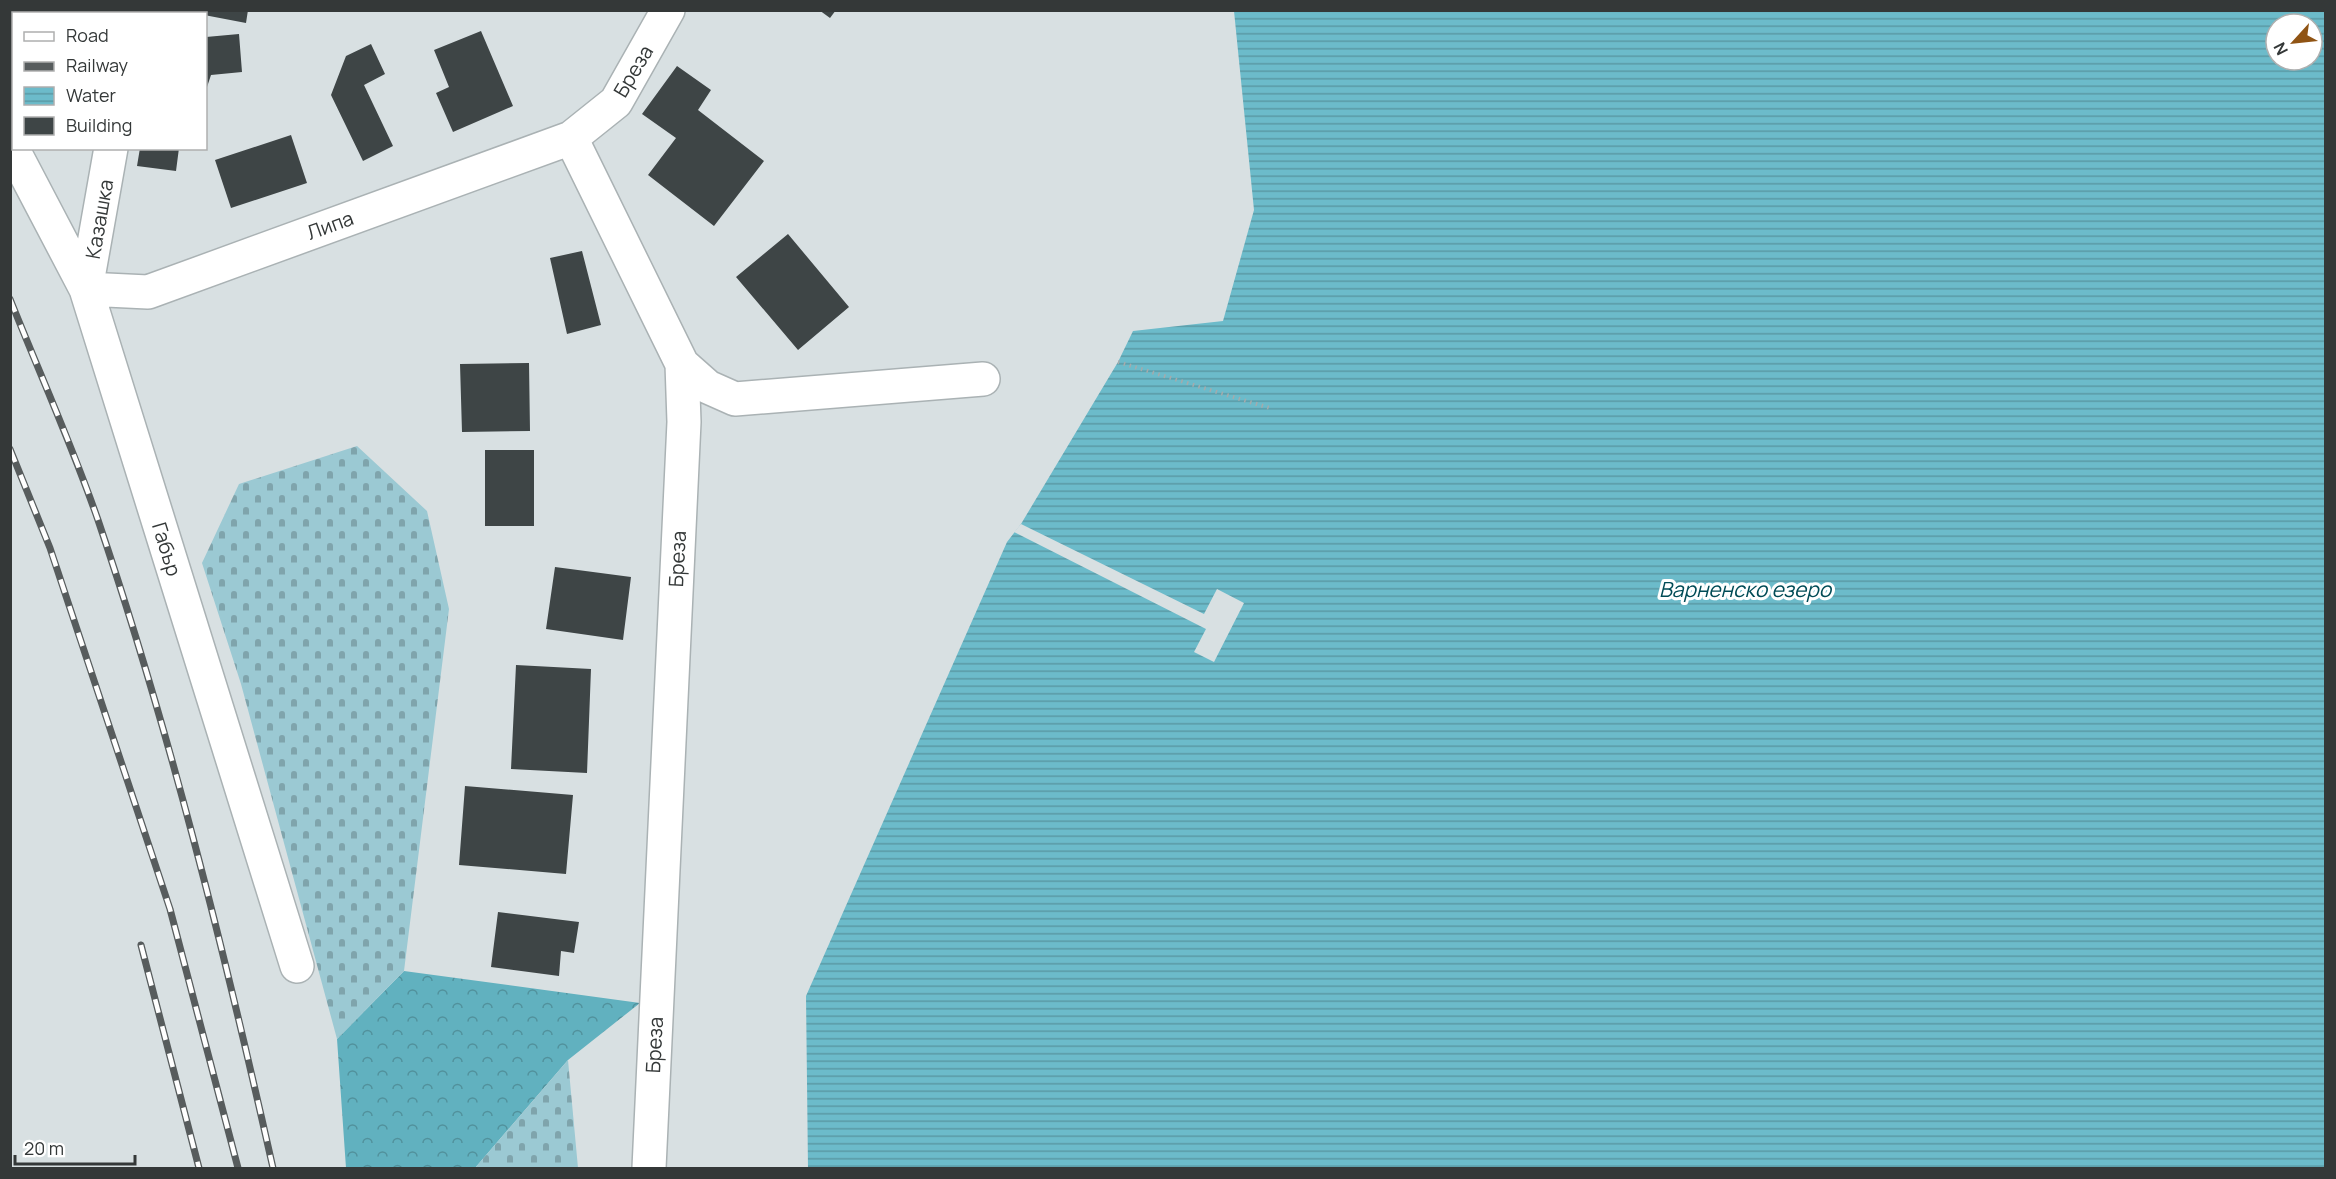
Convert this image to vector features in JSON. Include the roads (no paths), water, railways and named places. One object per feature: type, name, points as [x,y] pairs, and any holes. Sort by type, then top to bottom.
[{"type":"street","name":"Бреза","points":[[648,1168],[683,434],[682,364],[571,138],[616,102],[668,10]]},
{"type":"street","name":"Липа","points":[[86,290],[148,292],[571,138]]},
{"type":"street","name":"Габър","points":[[13,150],[86,290],[297,966]]},
{"type":"street","name":"Казашка","points":[[86,290],[111,150]]},
{"type":"street","points":[[682,364],[708,387],[735,399],[984,379]]},
{"type":"water","name":"Варненско езеро","points":[[1234,11],[2325,11],[2325,1168],[808,1168],[806,996],[1007,542],[1021,524],[1118,362],[1133,331],[1223,321],[1254,210]]},
{"type":"railway","points":[[10,299],[88,492],[149,680],[215,923],[273,1168]]},
{"type":"railway","points":[[10,449],[50,548],[170,909],[238,1168]]},
{"type":"railway","points":[[141,945],[199,1168]]}]
